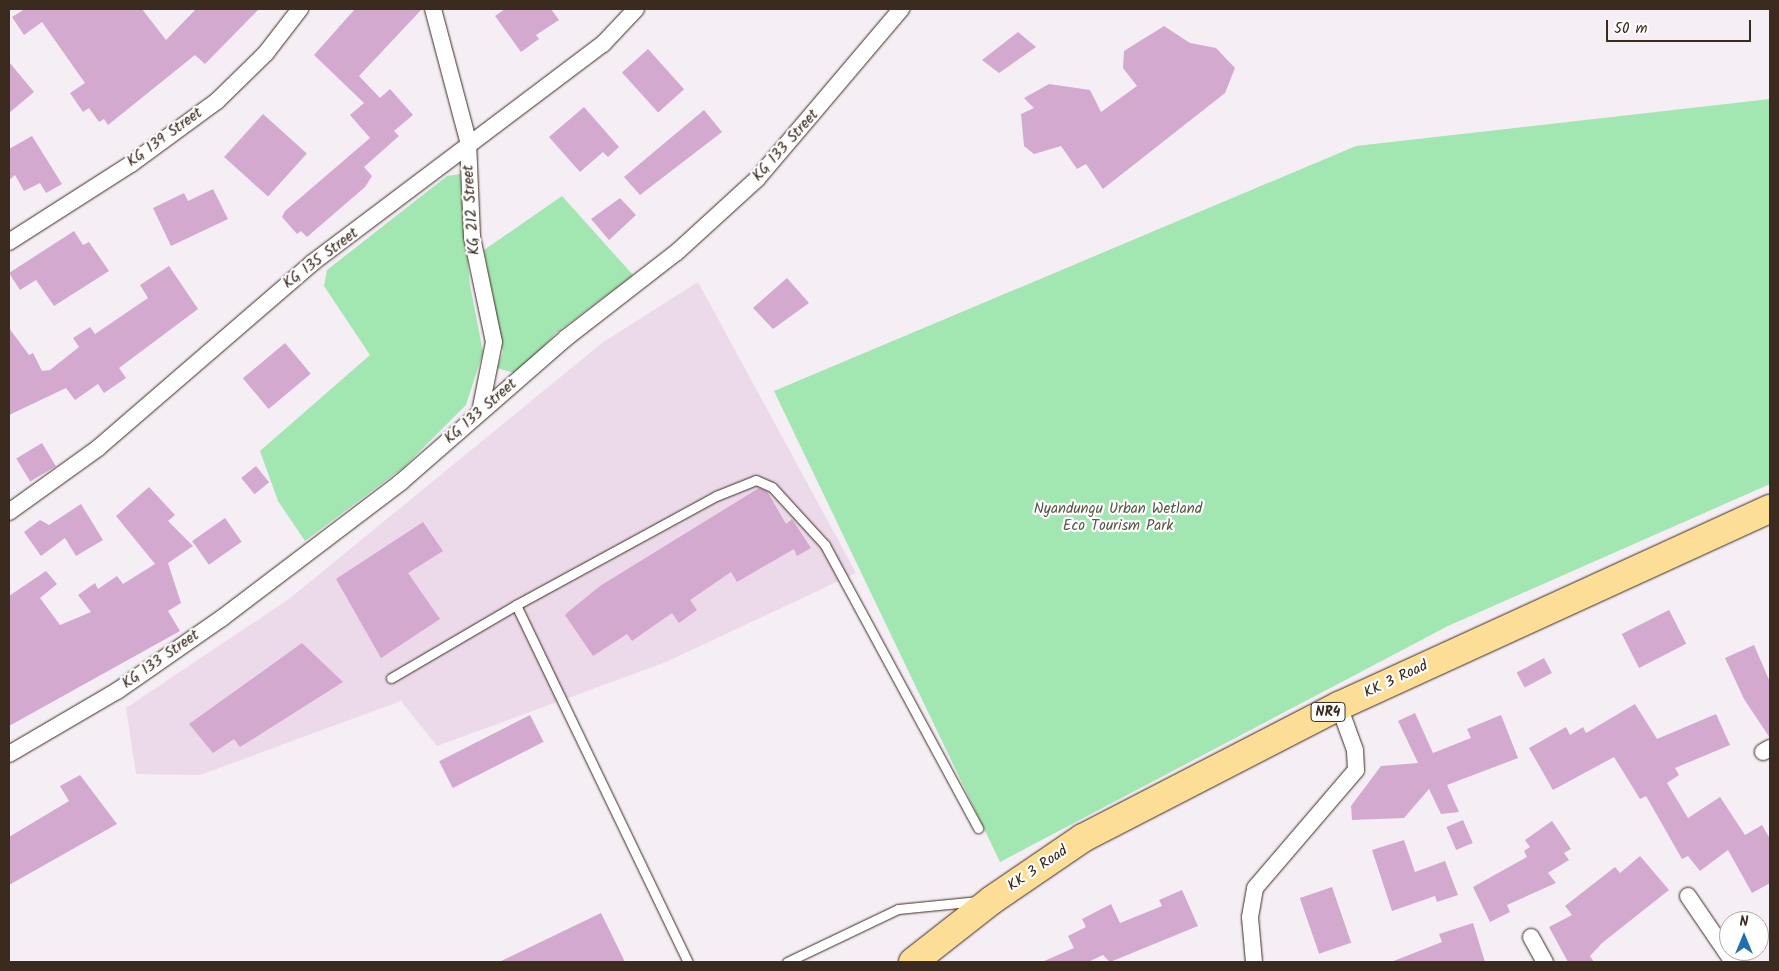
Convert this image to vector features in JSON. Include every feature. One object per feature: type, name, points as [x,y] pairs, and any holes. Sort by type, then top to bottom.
[{"type":"highway","name":"KK 3 Road","points":[[913,962],[992,900],[1083,838],[1339,706],[1770,509]]},
{"type":"street","name":"KG 139 Street","points":[[9,242],[131,164],[217,101],[266,53],[300,9]]},
{"type":"street","name":"KG 212 Street","points":[[433,9],[468,141],[472,238],[494,342],[480,412]]},
{"type":"street","name":"KG 135 Street","points":[[9,512],[98,448],[312,263],[468,141],[603,44],[636,9]]},
{"type":"street","name":"KG 133 Street","points":[[9,754],[117,691],[222,618],[401,482],[480,412],[677,252],[757,179],[901,9]]},
{"type":"street","points":[[1254,962],[1250,917],[1255,888],[1356,770],[1355,750],[1339,706]]},
{"type":"street","points":[[1688,896],[1733,962]]},
{"type":"street","points":[[1531,937],[1545,962]]},
{"type":"lane","points":[[391,678],[516,604],[716,496],[756,480],[772,487],[825,545],[978,828]]},
{"type":"lane","points":[[516,604],[688,962]]},
{"type":"lane","points":[[786,962],[898,909],[992,900]]},
{"type":"shaded area","points":[[698,282],[856,573],[666,662],[437,746],[401,701],[200,775],[136,774],[126,708],[289,599],[602,343]]},
{"type":"green space","name":"Nyandungu Urban Wetland Eco Tourism Park","points":[[1770,99],[1770,484],[1448,626],[1000,862],[774,391],[1356,146]]},
{"type":"green space","points":[[460,174],[470,285],[483,352],[466,405],[404,467],[305,541],[278,501],[260,451],[370,355],[324,286],[327,270],[447,176]]},
{"type":"green space","points":[[562,196],[633,275],[555,334],[518,374],[497,368],[503,352],[484,250]]},
{"type":"building","points":[[25,9],[142,9],[166,40],[196,9],[259,9],[205,64],[195,55],[108,125],[104,119],[99,122],[89,108],[83,112],[70,93],[85,83],[42,22],[24,35],[12,17]]},
{"type":"building","points":[[355,9],[422,9],[359,76],[380,98],[390,89],[413,115],[394,131],[399,136],[364,167],[372,176],[365,187],[307,237],[301,231],[297,234],[282,217],[285,211],[370,138],[350,115],[364,103],[314,55]]},
{"type":"building","points":[[505,9],[551,9],[559,20],[536,35],[539,39],[521,52],[495,16]]},
{"type":"building","points":[[1164,26],[1190,43],[1216,48],[1235,68],[1225,93],[1103,189],[1086,164],[1077,169],[1061,146],[1034,154],[1024,146],[1021,114],[1034,108],[1024,98],[1049,84],[1090,90],[1101,112],[1137,86],[1123,68],[1124,51]]},
{"type":"building","points":[[1018,32],[1036,47],[999,73],[982,60]]},
{"type":"building","points":[[648,49],[684,89],[658,113],[622,72]]},
{"type":"building","points":[[9,62],[34,92],[9,113]]},
{"type":"building","points":[[584,107],[619,147],[608,157],[603,152],[580,172],[549,137]]},
{"type":"building","points":[[704,110],[722,132],[640,195],[624,177]]},
{"type":"building","points":[[263,114],[307,153],[268,197],[224,157]]},
{"type":"building","points":[[32,136],[62,184],[46,193],[40,183],[24,191],[15,175],[9,180],[9,149]]},
{"type":"building","points":[[213,189],[228,219],[171,246],[153,208],[184,193],[188,201]]},
{"type":"building","points":[[620,198],[636,215],[609,240],[591,219]]},
{"type":"building","points":[[74,231],[83,245],[89,242],[109,271],[54,306],[36,280],[20,290],[9,273]]},
{"type":"building","points":[[169,266],[198,309],[119,368],[126,378],[104,393],[98,384],[75,400],[66,388],[9,415],[9,328],[29,355],[33,353],[42,371],[50,370],[79,347],[73,338],[90,327],[95,334],[148,298],[140,285]]},
{"type":"building","points":[[787,278],[809,303],[773,329],[753,308]]},
{"type":"building","points":[[285,343],[311,374],[269,409],[243,378]]},
{"type":"building","points":[[42,443],[56,466],[30,482],[16,458]]},
{"type":"building","points":[[256,466],[269,482],[254,494],[241,478]]},
{"type":"building","points":[[149,487],[175,515],[168,521],[193,546],[168,563],[181,603],[168,611],[180,631],[9,726],[9,596],[46,571],[57,584],[40,598],[60,625],[91,612],[78,595],[95,583],[98,589],[117,576],[123,584],[155,564],[116,516]]},
{"type":"building","points":[[759,488],[767,491],[786,524],[792,519],[811,548],[797,556],[794,549],[737,582],[731,572],[690,600],[697,610],[679,623],[672,613],[632,641],[627,634],[593,656],[565,615],[600,586]]},
{"type":"building","points":[[81,504],[103,540],[76,556],[65,538],[41,556],[24,532],[40,520],[49,525]]},
{"type":"building","points":[[225,518],[242,542],[209,565],[192,541]]},
{"type":"building","points":[[423,522],[443,551],[408,573],[440,619],[381,658],[336,579]]},
{"type":"building","points":[[1669,610],[1686,644],[1639,668],[1622,634]]},
{"type":"building","points":[[302,643],[343,682],[240,747],[234,739],[213,753],[189,724]]},
{"type":"building","points":[[1754,645],[1770,682],[1770,738],[1744,699],[1725,658]]},
{"type":"building","points":[[1544,658],[1552,673],[1525,688],[1517,673]]},
{"type":"building","points":[[1635,704],[1657,739],[1716,714],[1730,745],[1675,768],[1679,775],[1667,783],[1688,818],[1720,797],[1745,835],[1762,825],[1770,839],[1770,883],[1752,893],[1728,850],[1700,871],[1688,856],[1682,859],[1646,796],[1640,799],[1614,757],[1553,790],[1529,748],[1566,727],[1570,735],[1583,727],[1586,733]]},
{"type":"building","points":[[1415,713],[1433,753],[1471,738],[1467,729],[1501,715],[1518,758],[1447,785],[1459,812],[1441,814],[1429,789],[1404,818],[1352,820],[1351,806],[1381,766],[1418,763],[1398,721]]},
{"type":"building","points":[[530,715],[544,742],[453,788],[439,761]]},
{"type":"building","points":[[80,775],[117,824],[9,885],[9,837],[69,801],[60,786]]},
{"type":"building","points":[[1463,820],[1473,843],[1456,850],[1446,827]]},
{"type":"building","points":[[1552,821],[1571,849],[1564,853],[1569,860],[1548,873],[1556,883],[1507,905],[1510,912],[1490,922],[1473,887],[1527,857],[1524,851],[1530,847],[1525,840]]},
{"type":"building","points":[[1404,840],[1415,872],[1445,861],[1458,895],[1437,902],[1435,896],[1392,911],[1372,850]]},
{"type":"building","points":[[1640,856],[1669,890],[1602,943],[1590,956],[1594,962],[1568,962],[1549,927],[1572,915],[1565,906],[1615,867],[1620,873]]},
{"type":"building","points":[[1332,887],[1351,943],[1319,954],[1300,898]]},
{"type":"building","points":[[1182,890],[1198,926],[1110,962],[1103,955],[1088,962],[1042,962],[1074,948],[1068,936],[1086,927],[1082,919],[1111,904],[1120,923],[1162,906],[1159,900]]},
{"type":"building","points":[[601,913],[625,962],[499,962]]},
{"type":"building","points":[[1473,923],[1485,962],[1391,962],[1442,942],[1439,934]]}]
